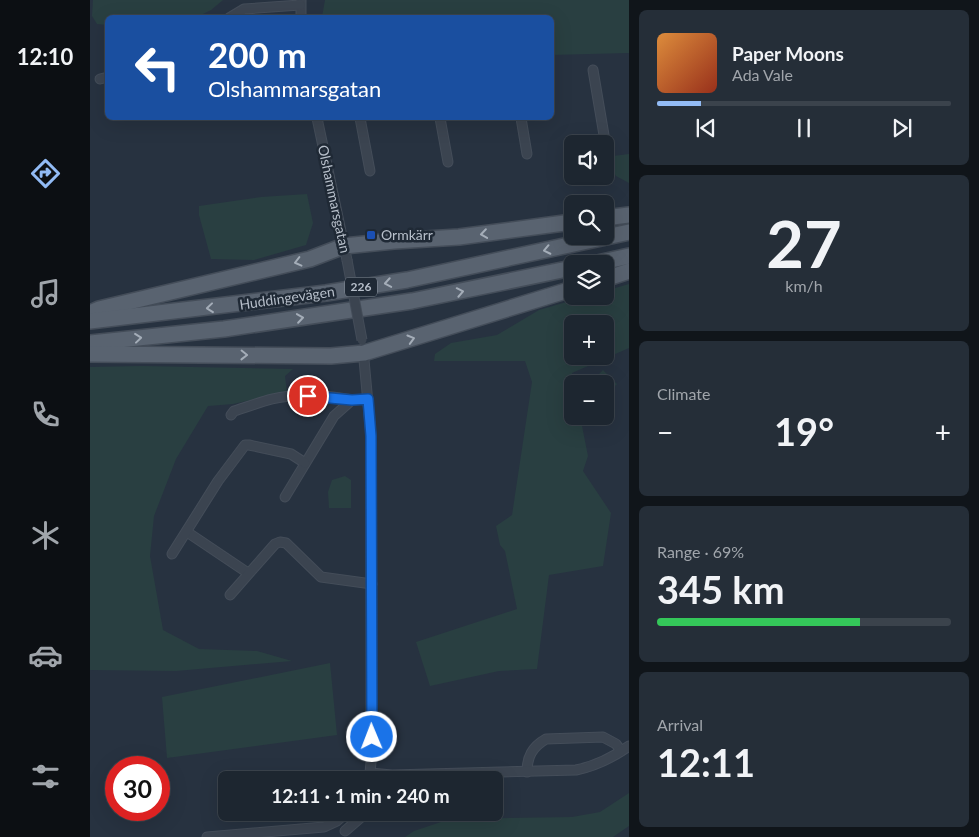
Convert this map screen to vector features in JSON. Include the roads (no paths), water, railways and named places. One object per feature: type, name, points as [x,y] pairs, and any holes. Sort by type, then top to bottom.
[{"type":"main road","points":[[614,217],[629,215]]},
{"type":"main road","points":[[90,313],[99,309],[310,259],[564,223]]},
{"type":"main road","name":"Huddingevägen","points":[[90,320],[245,304],[407,280],[629,232]]},
{"type":"main road","points":[[614,259],[629,256]]},
{"type":"main road","name":"Huddingevägen","points":[[90,343],[224,329],[412,302],[564,270]]},
{"type":"main road","points":[[614,275],[629,271]]},
{"type":"main road","points":[[90,354],[331,356],[564,291]]},
{"type":"street","points":[[234,15],[244,9],[300,3]]},
{"type":"street","points":[[593,70],[604,135]]},
{"type":"street","name":"Olshammarsgatan","points":[[317,120],[346,253],[363,347],[371,436],[372,584],[369,771]]},
{"type":"street","points":[[360,120],[370,171]]},
{"type":"street","points":[[440,120],[448,162]]},
{"type":"street","points":[[521,120],[527,154]]},
{"type":"street","points":[[231,415],[234,411],[287,396],[352,400],[368,399]]},
{"type":"street","points":[[285,497],[334,416],[352,400]]},
{"type":"street","points":[[172,554],[218,481],[245,446],[249,444],[291,454],[305,463]]},
{"type":"street","points":[[187,532],[248,572]]},
{"type":"street","points":[[230,595],[248,572],[275,544],[280,542],[286,543],[315,573],[322,577],[372,584]]},
{"type":"street","points":[[527,772],[529,755],[539,743],[546,739],[603,737],[625,749]]},
{"type":"street","points":[[503,773],[571,770],[591,767],[625,749]]},
{"type":"street","points":[[207,837],[324,827],[337,821]]},
{"type":"street","points":[[345,831],[357,821]]},
{"type":"place","name":"Ormkärr","points":[[371,235]]}]
